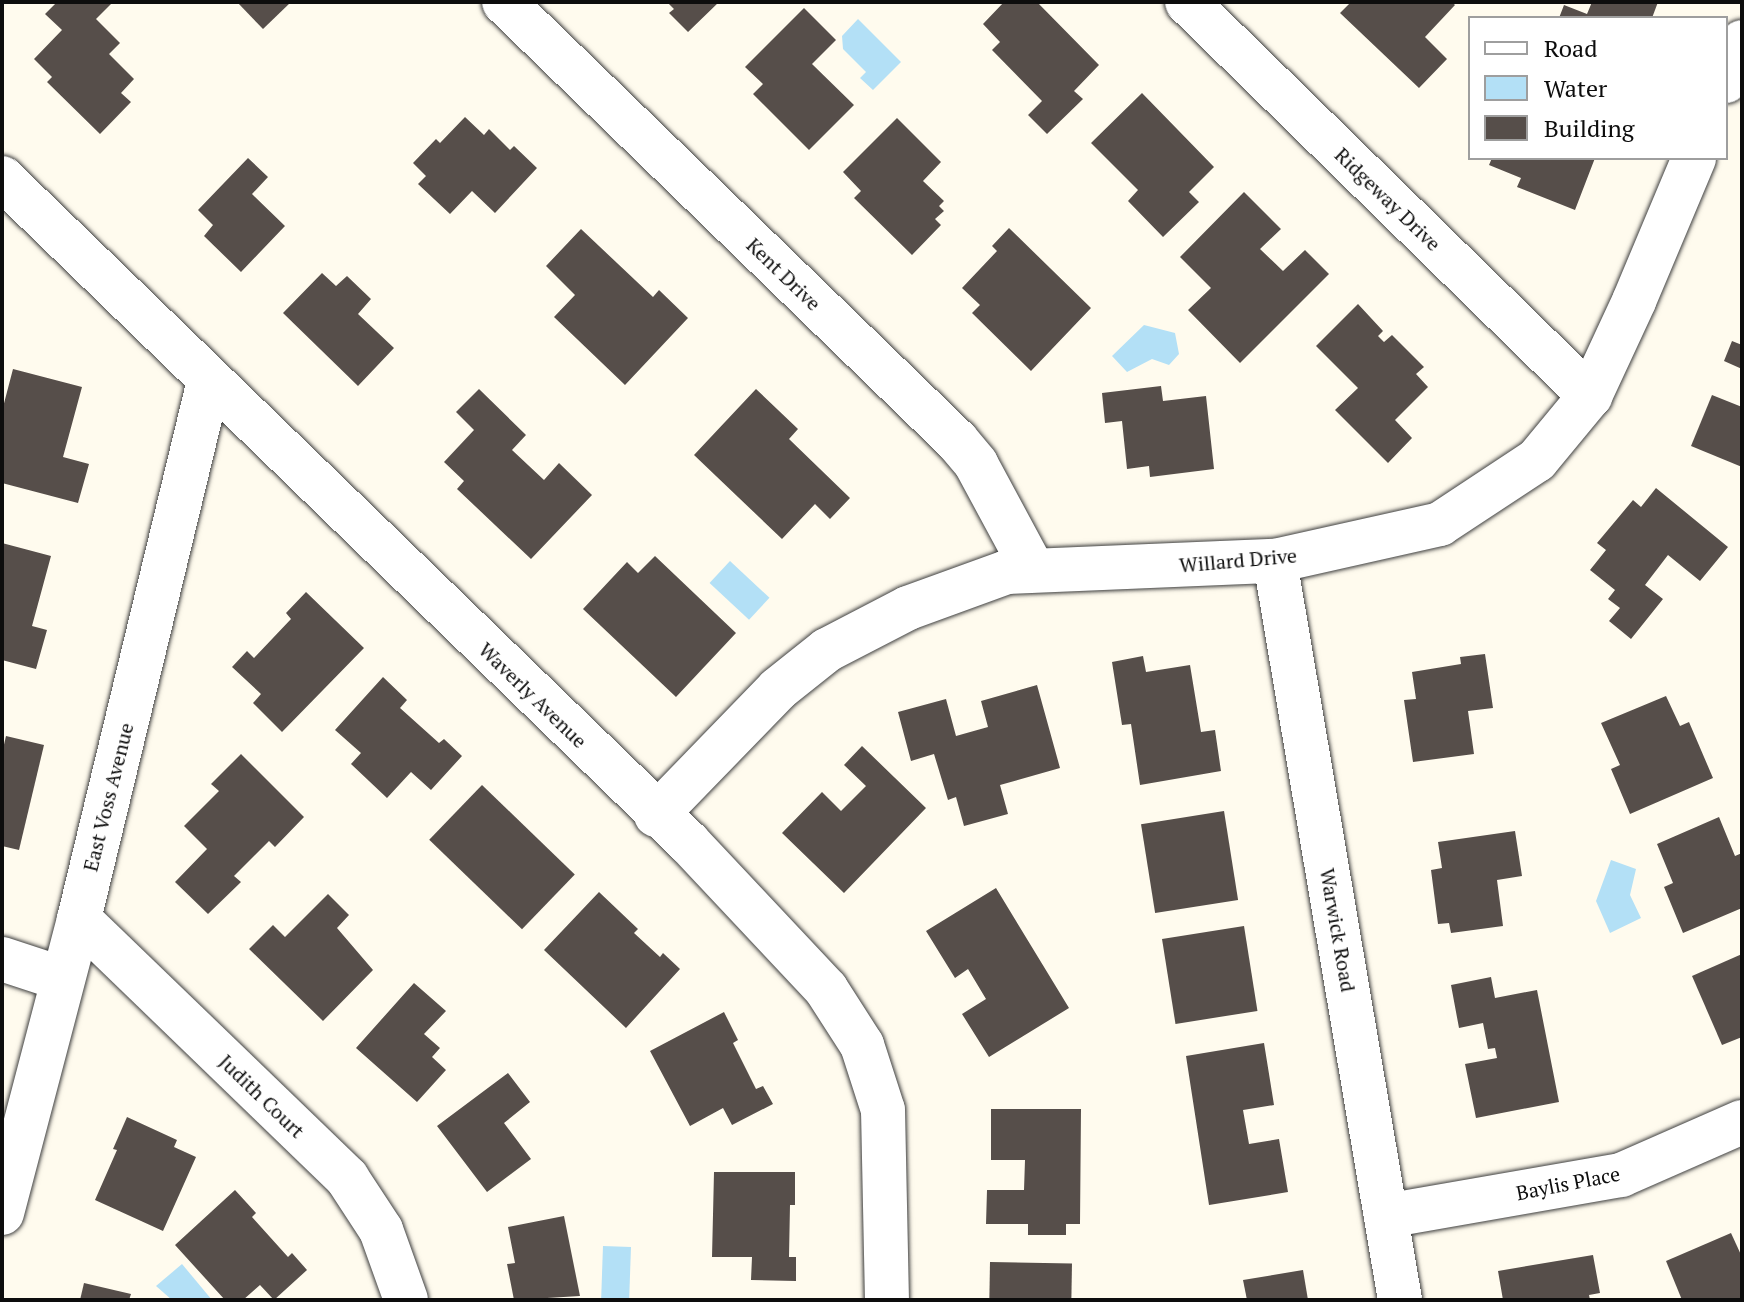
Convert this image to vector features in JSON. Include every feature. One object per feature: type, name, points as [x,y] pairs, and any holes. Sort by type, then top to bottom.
[{"type":"street","name":"Kent Drive","points":[[504,2],[957,441],[976,464],[1033,570]]},
{"type":"street","name":"Ridgeway Drive","points":[[1187,2],[1590,396]]},
{"type":"street","points":[[1728,76],[1742,42]]},
{"type":"street","name":"Willard Drive","points":[[656,815],[778,689],[827,650],[908,608],[1007,572],[1275,561],[1440,524],[1537,460],[1590,396],[1693,160]]},
{"type":"street","name":"Waverly Avenue","points":[[2,178],[656,815],[688,842],[826,989],[862,1045],[883,1110],[887,1300]]},
{"type":"street","name":"East Voss Avenue","points":[[2,1213],[79,919],[209,381]]},
{"type":"street","name":"Warwick Road","points":[[1275,561],[1400,1300]]},
{"type":"street","name":"Judith Court","points":[[79,919],[347,1178],[381,1230],[406,1300]]},
{"type":"street","points":[[2,959],[63,979]]},
{"type":"street","name":"Baylis Place","points":[[1386,1216],[1621,1175],[1742,1122]]},
{"type":"water","points":[[858,19],[901,62],[873,90],[860,78],[866,72],[843,49],[842,36]]},
{"type":"water","points":[[1144,325],[1175,333],[1179,354],[1169,365],[1152,359],[1127,372],[1112,356]]},
{"type":"water","points":[[730,561],[769,598],[749,620],[710,583]]},
{"type":"water","points":[[1611,860],[1636,869],[1630,895],[1641,918],[1610,933],[1596,901]]},
{"type":"water","points":[[603,1246],[631,1247],[629,1300],[601,1300]]},
{"type":"water","points":[[182,1264],[212,1300],[172,1300],[156,1286]]},
{"type":"building","points":[[57,2],[113,2],[96,19],[120,43],[109,54],[134,79],[121,93],[131,102],[100,134],[47,82],[52,77],[34,59],[62,30],[45,14]]},
{"type":"building","points":[[237,2],[291,2],[263,29]]},
{"type":"building","points":[[667,2],[719,2],[688,32],[669,13],[674,9]]},
{"type":"building","points":[[1004,2],[1037,2],[1099,65],[1074,91],[1083,99],[1047,134],[1028,115],[1042,101],[992,50],[1000,42],[983,24]]},
{"type":"building","points":[[1351,2],[1452,2],[1455,5],[1425,37],[1447,59],[1419,88],[1340,13]]},
{"type":"building","points":[[1592,2],[1658,2],[1653,16],[1560,16],[1564,5],[1587,14]]},
{"type":"building","points":[[804,8],[836,40],[812,64],[854,105],[809,150],[753,94],[763,84],[745,67]]},
{"type":"building","points":[[1142,93],[1214,167],[1189,192],[1199,202],[1163,237],[1128,201],[1138,190],[1091,143]]},
{"type":"building","points":[[465,117],[484,135],[489,129],[510,150],[514,146],[537,168],[495,213],[472,191],[450,214],[418,184],[426,176],[413,163],[436,139],[440,143]]},
{"type":"building","points":[[897,118],[941,162],[923,181],[944,201],[939,206],[944,211],[935,219],[941,225],[912,255],[854,198],[861,191],[843,172]]},
{"type":"building","points":[[248,158],[268,177],[252,194],[285,226],[241,272],[204,236],[213,225],[198,210]]},
{"type":"building","points":[[1491,160],[1594,160],[1575,210],[1517,187],[1521,178],[1489,165]]},
{"type":"building","points":[[1244,192],[1281,229],[1260,249],[1283,271],[1305,250],[1329,274],[1240,363],[1188,310],[1211,288],[1180,257]]},
{"type":"building","points":[[1009,228],[1091,308],[1031,371],[972,313],[980,305],[962,288],[997,251],[992,246]]},
{"type":"building","points":[[581,229],[653,297],[659,290],[688,318],[625,385],[554,317],[575,295],[546,266]]},
{"type":"building","points":[[322,273],[336,286],[347,276],[371,299],[358,314],[394,348],[358,386],[283,313]]},
{"type":"building","points":[[1358,304],[1383,331],[1378,336],[1384,342],[1392,335],[1424,367],[1416,374],[1428,387],[1395,420],[1412,438],[1388,463],[1335,410],[1358,388],[1316,346]]},
{"type":"building","points":[[1732,341],[1742,345],[1742,369],[1724,361]]},
{"type":"building","points":[[13,369],[82,387],[63,457],[89,464],[78,503],[2,483],[2,411]]},
{"type":"building","points":[[1161,386],[1163,401],[1206,396],[1214,469],[1150,477],[1149,466],[1127,469],[1122,421],[1105,423],[1102,393]]},
{"type":"building","points":[[479,389],[526,435],[512,450],[544,480],[559,463],[592,495],[531,559],[457,489],[464,481],[444,462],[474,430],[456,412]]},
{"type":"building","points":[[756,389],[798,429],[789,439],[850,498],[830,519],[815,504],[782,539],[694,455]]},
{"type":"building","points":[[1712,395],[1742,407],[1742,467],[1691,446]]},
{"type":"building","points":[[1656,488],[1728,547],[1700,581],[1668,555],[1645,585],[1663,599],[1631,639],[1609,621],[1620,608],[1608,599],[1615,590],[1590,570],[1606,550],[1597,543],[1633,500],[1641,507]]},
{"type":"building","points":[[2,543],[51,556],[32,626],[47,630],[36,669],[2,660]]},
{"type":"building","points":[[655,556],[736,633],[676,697],[583,609],[627,562],[638,573]]},
{"type":"building","points":[[306,592],[364,648],[282,732],[253,703],[261,694],[232,667],[247,651],[254,658],[291,619],[286,613]]},
{"type":"building","points":[[1485,654],[1493,708],[1468,711],[1474,754],[1413,762],[1404,700],[1416,699],[1412,672],[1461,664],[1460,657]]},
{"type":"building","points":[[1143,656],[1146,672],[1190,665],[1201,732],[1215,730],[1221,771],[1140,785],[1131,724],[1122,725],[1112,662]]},
{"type":"building","points":[[383,677],[407,700],[400,708],[439,743],[444,739],[462,756],[431,790],[411,772],[387,798],[351,764],[361,753],[335,730]]},
{"type":"building","points":[[1037,685],[1060,768],[1000,785],[1008,814],[964,826],[956,797],[948,800],[934,754],[911,761],[898,712],[946,699],[956,736],[988,727],[981,701]]},
{"type":"building","points":[[1666,696],[1680,726],[1689,722],[1713,778],[1630,814],[1611,769],[1620,765],[1601,723]]},
{"type":"building","points":[[6,736],[44,745],[19,850],[2,846],[2,753]]},
{"type":"building","points":[[862,746],[926,808],[844,893],[782,833],[822,792],[841,811],[866,786],[844,765]]},
{"type":"building","points":[[241,754],[304,817],[275,847],[269,841],[234,876],[241,882],[208,914],[175,882],[207,849],[184,826],[219,791],[211,784]]},
{"type":"building","points":[[482,785],[575,875],[522,929],[429,840]]},
{"type":"building","points":[[1224,811],[1238,900],[1155,913],[1141,824]]},
{"type":"building","points":[[1719,817],[1735,856],[1742,853],[1742,908],[1683,933],[1664,887],[1673,883],[1657,844]]},
{"type":"building","points":[[1515,831],[1522,876],[1497,880],[1503,926],[1451,933],[1449,923],[1438,924],[1431,870],[1442,868],[1438,842]]},
{"type":"building","points":[[996,888],[1069,1008],[989,1057],[962,1014],[986,999],[968,969],[955,978],[926,931]]},
{"type":"building","points":[[599,892],[638,929],[634,933],[660,957],[663,953],[680,969],[626,1028],[544,950]]},
{"type":"building","points":[[328,894],[349,915],[337,928],[373,970],[323,1021],[249,949],[273,925],[285,937]]},
{"type":"building","points":[[1244,926],[1257,1011],[1175,1024],[1162,939]]},
{"type":"building","points":[[1742,954],[1742,1037],[1722,1045],[1692,976]]},
{"type":"building","points":[[1491,977],[1495,998],[1537,990],[1559,1102],[1476,1118],[1465,1064],[1497,1058],[1495,1048],[1488,1049],[1483,1023],[1459,1028],[1451,985]]},
{"type":"building","points":[[414,983],[446,1011],[424,1034],[440,1048],[432,1057],[446,1070],[417,1102],[356,1048]]},
{"type":"building","points":[[724,1012],[738,1040],[733,1043],[756,1089],[763,1086],[773,1104],[732,1125],[723,1108],[690,1126],[650,1051]]},
{"type":"building","points":[[1264,1043],[1274,1105],[1243,1110],[1249,1144],[1279,1139],[1288,1192],[1209,1205],[1186,1056]]},
{"type":"building","points":[[508,1073],[530,1102],[504,1123],[531,1159],[487,1192],[437,1126]]},
{"type":"building","points":[[991,1109],[1081,1109],[1080,1224],[1066,1224],[1066,1235],[1028,1235],[1028,1224],[986,1224],[987,1190],[1024,1190],[1025,1160],[991,1160]]},
{"type":"building","points":[[127,1117],[177,1140],[174,1147],[196,1157],[163,1231],[95,1200],[117,1150],[113,1149]]},
{"type":"building","points":[[714,1172],[795,1172],[795,1205],[790,1205],[789,1257],[796,1257],[796,1281],[751,1280],[752,1257],[712,1257]]},
{"type":"building","points":[[235,1190],[256,1213],[252,1217],[288,1257],[292,1253],[307,1270],[274,1300],[260,1285],[243,1300],[225,1300],[175,1245]]},
{"type":"building","points":[[564,1216],[580,1296],[514,1300],[507,1264],[515,1263],[508,1227]]},
{"type":"building","points":[[1731,1233],[1742,1257],[1742,1300],[1682,1300],[1666,1261]]},
{"type":"building","points":[[1593,1255],[1600,1293],[1589,1295],[1590,1300],[1503,1300],[1498,1271]]},
{"type":"building","points":[[990,1262],[1072,1263],[1071,1300],[989,1300]]},
{"type":"building","points":[[1303,1270],[1308,1300],[1247,1300],[1243,1280]]},
{"type":"building","points":[[84,1283],[131,1294],[129,1300],[80,1300]]}]
